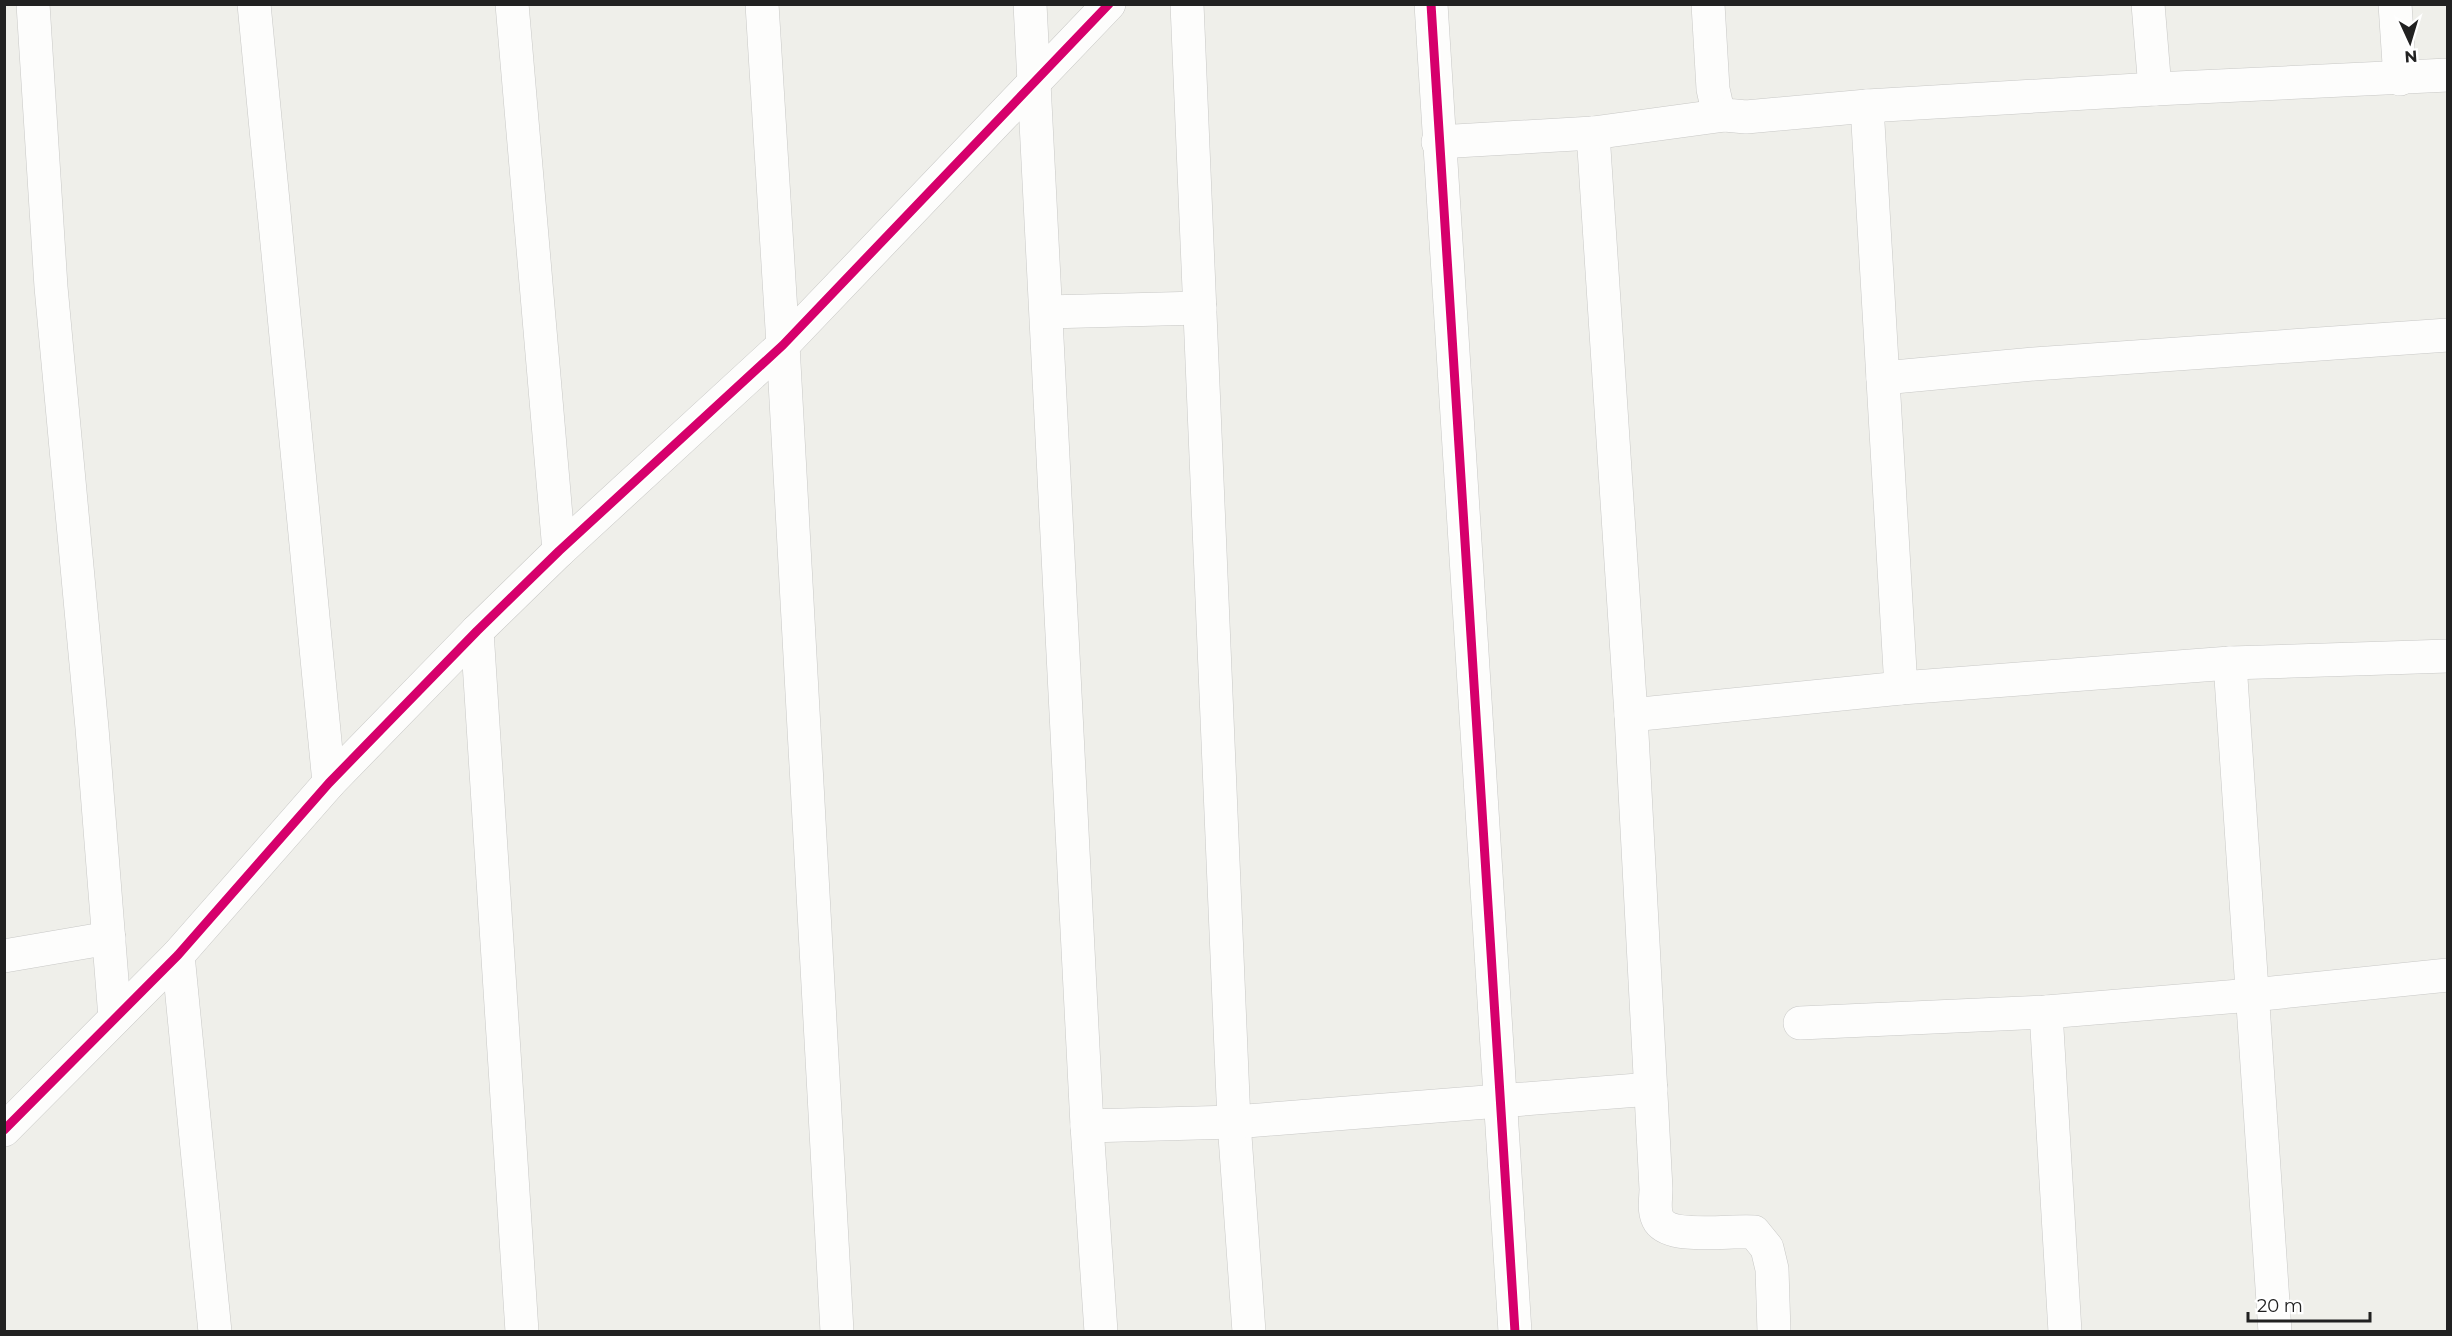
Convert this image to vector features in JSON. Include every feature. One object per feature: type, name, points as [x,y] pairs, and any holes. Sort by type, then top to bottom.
[{"type":"street","points":[[33,4],[51,287],[91,716],[115,1018]]},
{"type":"street","points":[[254,4],[329,783]]},
{"type":"street","points":[[512,4],[559,551]]},
{"type":"street","points":[[762,4],[837,1332]]},
{"type":"street","points":[[1030,4],[1036,81],[1087,1126],[1101,1332]]},
{"type":"street","points":[[4,1130],[178,955],[329,783],[477,631],[559,551],[783,345],[1109,4]]},
{"type":"street","points":[[1187,4],[1234,1122],[1249,1332]]},
{"type":"street","points":[[1431,4],[1515,1332]]},
{"type":"street","points":[[1708,4],[1713,89],[1717,107],[1725,116]]},
{"type":"street","points":[[2148,4],[2155,89]]},
{"type":"street","points":[[2395,4],[2400,79]]},
{"type":"street","points":[[1438,142],[1593,133],[1725,116],[1746,117],[1867,106],[2448,75]]},
{"type":"street","points":[[1867,106],[1901,688]]},
{"type":"street","points":[[1593,133],[1631,715],[1656,1189],[1655,1208],[1658,1220],[1669,1230],[1754,1232],[1767,1248],[1772,1269],[1774,1332]]},
{"type":"street","points":[[1047,312],[1200,308]]},
{"type":"street","points":[[1883,378],[2034,364],[2448,335]]},
{"type":"street","points":[[477,631],[522,1332]]},
{"type":"street","points":[[1631,715],[1901,688],[2230,663],[2448,656]]},
{"type":"street","points":[[2230,663],[2275,1332]]},
{"type":"street","points":[[4,956],[109,938]]},
{"type":"street","points":[[178,955],[215,1332]]},
{"type":"street","points":[[1800,1023],[2046,1012],[2252,995],[2448,975]]},
{"type":"street","points":[[2046,1012],[2065,1332]]},
{"type":"street","points":[[1087,1126],[1234,1122],[1651,1089]]},
{"type":"cycle path","points":[[4,1130],[178,955],[329,783],[477,631],[559,551],[783,345],[1109,4]]},
{"type":"cycle path","points":[[1431,4],[1515,1332]]}]
